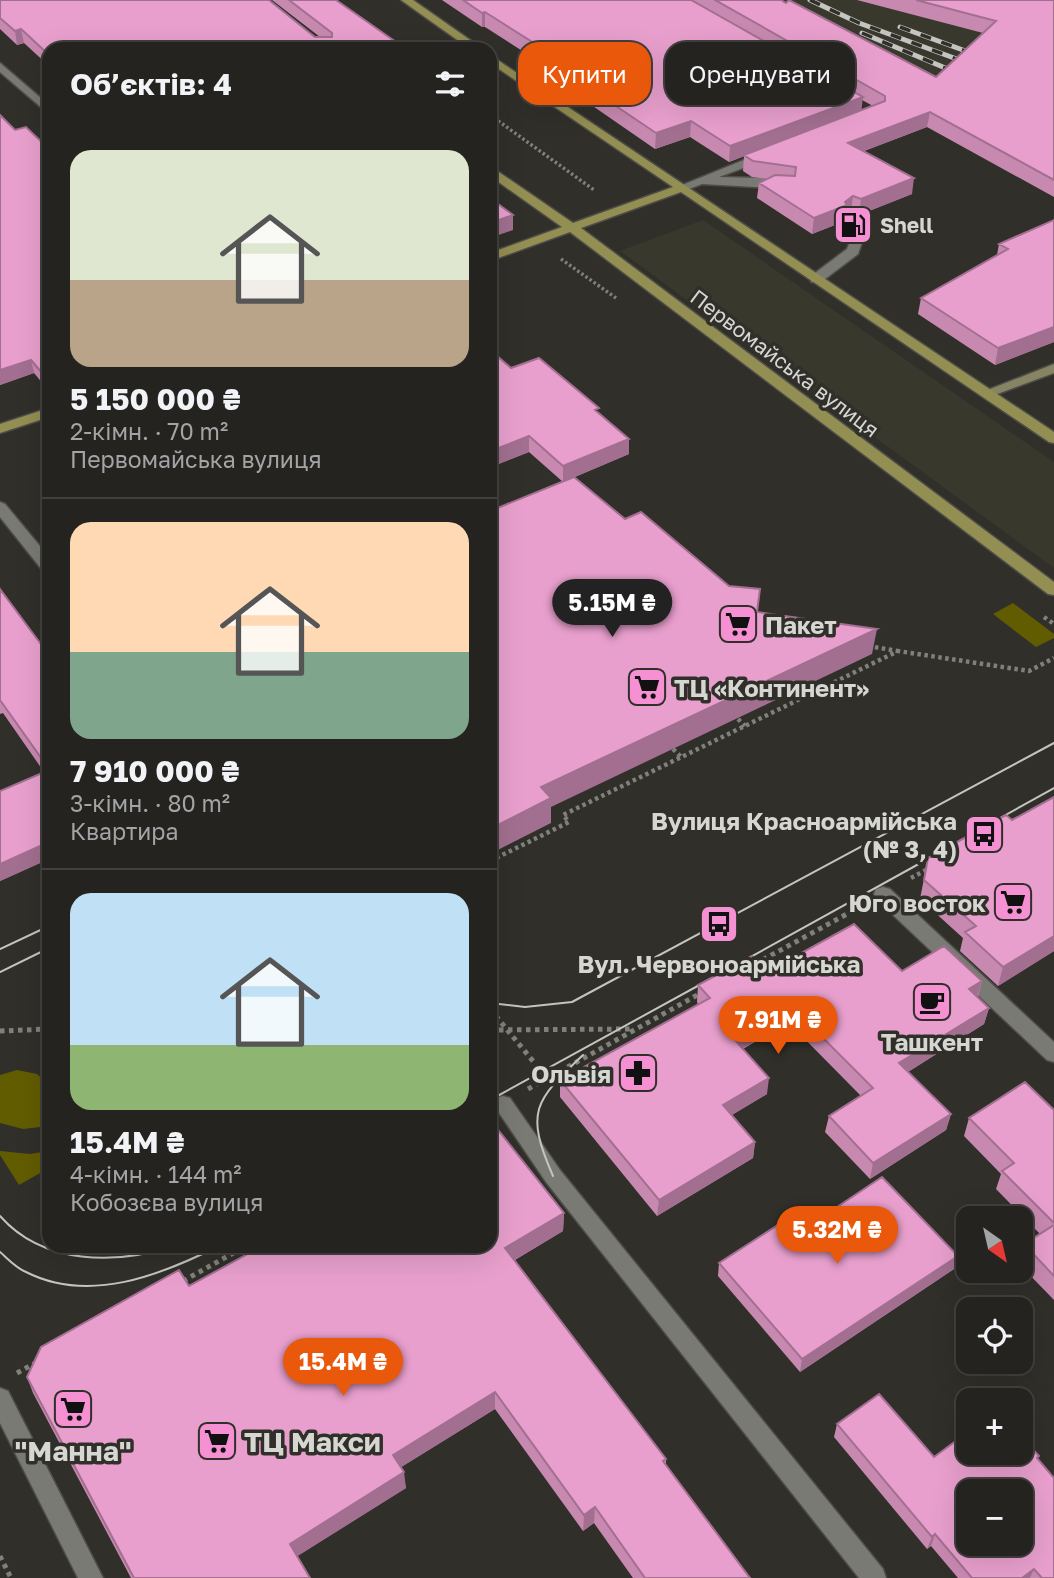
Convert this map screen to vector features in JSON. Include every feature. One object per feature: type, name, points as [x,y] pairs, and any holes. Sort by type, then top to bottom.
[{"type":"main road","points":[[405,0],[467,42]]},
{"type":"main road","points":[[497,63],[1054,439]]},
{"type":"main road","name":"Первомайська вулиця","points":[[497,175],[573,228],[1054,590]]},
{"type":"main road","points":[[497,255],[681,188]]},
{"type":"main road","points":[[986,393],[1054,368]]},
{"type":"main road","points":[[0,429],[42,414]]},
{"type":"street","points":[[0,66],[42,105]]},
{"type":"street","points":[[681,188],[776,152]]},
{"type":"street","points":[[701,180],[763,182],[788,187]]},
{"type":"street","points":[[816,279],[853,251],[859,233],[852,218]]},
{"type":"street","points":[[0,507],[42,558]]},
{"type":"street","points":[[883,894],[1054,1054]]},
{"type":"street","points":[[503,1104],[554,1176],[874,1578]]},
{"type":"street","points":[[0,1399],[91,1578]]},
{"type":"path","points":[[497,120],[594,190]]},
{"type":"path","points":[[866,645],[1029,671],[1054,658]]},
{"type":"path","points":[[497,858],[569,822],[563,815],[898,651]]},
{"type":"path","points":[[738,719],[746,726]]},
{"type":"path","points":[[673,749],[681,757]]},
{"type":"path","points":[[752,965],[929,868]]},
{"type":"path","points":[[503,1104],[705,991]]},
{"type":"path","points":[[497,1017],[547,1077]]},
{"type":"path","points":[[0,1031],[42,1029]]},
{"type":"path","points":[[497,1030],[634,1029]]},
{"type":"path","points":[[176,1285],[233,1253]]},
{"type":"path","points":[[12,1376],[47,1356]]},
{"type":"path","points":[[0,1556],[10,1578]]},
{"type":"shaded area","points":[[782,0],[1054,0],[974,95]]},
{"type":"shaded area","points":[[703,220],[1054,462],[1054,568],[620,251]]},
{"type":"shaded area","points":[[1013,603],[1054,634],[1054,638],[1036,647],[993,614]]},
{"type":"shaded area","points":[[17,1070],[37,1074],[42,1079],[42,1127],[23,1129],[0,1123],[0,1075]]},
{"type":"shaded area","points":[[0,1151],[30,1154],[42,1152],[42,1172],[19,1185]]},
{"type":"building","points":[[0,0],[269,0],[315,37],[332,37],[332,33],[289,0],[336,0],[396,42],[42,42],[42,48],[21,29],[15,31],[0,18]]},
{"type":"building","points":[[463,0],[691,0],[765,42],[665,42],[665,105],[841,105],[730,146],[691,121],[656,133],[614,105],[651,105],[651,42],[532,42],[485,12],[482,13]]},
{"type":"building","points":[[715,0],[781,0],[786,3],[789,0],[936,77],[996,21],[916,0],[1054,0],[1054,180],[930,112],[848,143],[914,178],[861,199],[853,196],[845,202],[847,205],[814,218],[759,183],[775,175],[795,176],[796,167],[753,161],[744,155],[885,101],[885,96],[855,79],[855,42],[789,42]]},
{"type":"building","points":[[0,115],[15,130],[26,127],[42,142],[42,373],[31,360],[0,370]]},
{"type":"building","points":[[497,203],[513,215],[497,221]]},
{"type":"building","points":[[1054,220],[1054,327],[998,348],[921,298],[1008,249],[999,244]]},
{"type":"building","points":[[497,356],[511,368],[539,358],[599,408],[595,410],[629,439],[563,466],[529,436],[497,449]]},
{"type":"building","name":"ТЦ «Континент»","points":[[574,477],[625,519],[641,512],[729,586],[760,589],[757,612],[877,629],[541,787],[551,798],[497,825],[497,508]]},
{"type":"building","points":[[0,589],[42,646],[42,759],[0,700]]},
{"type":"building","points":[[42,773],[42,845],[0,864],[0,791]]},
{"type":"building","points":[[1054,797],[1054,936],[1003,967],[965,932],[976,926],[924,880],[928,858],[1006,815],[1012,820]]},
{"type":"building","points":[[854,924],[902,971],[944,946],[982,981],[969,989],[989,1008],[899,1063],[951,1114],[873,1163],[829,1116],[873,1088],[791,1006],[734,1039],[769,1078],[723,1105],[755,1142],[659,1200],[560,1080],[710,998],[698,985],[752,956],[767,972]]},
{"type":"building","points":[[1025,1082],[1054,1110],[1054,1223],[1002,1171],[1014,1163],[969,1118]]},
{"type":"building","points":[[497,1129],[564,1213],[505,1248],[666,1459],[663,1461],[750,1578],[645,1578],[595,1507],[584,1515],[495,1392],[393,1455],[404,1472],[290,1544],[310,1578],[134,1578],[27,1377],[41,1347],[179,1270],[189,1286],[249,1253],[497,1253]]},
{"type":"building","points":[[882,1177],[956,1254],[956,1257],[802,1359],[719,1263],[801,1210],[813,1223]]},
{"type":"building","points":[[1054,1225],[1054,1276],[1033,1254],[1033,1238]]},
{"type":"building","points":[[879,1394],[934,1457],[956,1441],[956,1465],[1033,1465],[1033,1449],[1054,1478],[1054,1578],[1042,1578],[1034,1569],[1022,1578],[972,1578],[935,1534],[932,1537],[837,1424]]},
{"type":"tram line","points":[[497,1004],[525,1007],[572,1002],[1054,743]]},
{"type":"tram line","points":[[984,827],[1054,788]]},
{"type":"tram line","points":[[736,965],[944,850]]},
{"type":"tram line","points":[[0,949],[42,929]]},
{"type":"tram line","points":[[0,972],[42,951]]},
{"type":"tram line","points":[[497,1096],[714,977]]},
{"type":"tram line","points":[[553,1176],[539,1137],[539,1109],[554,1084],[583,1055]]},
{"type":"tram line","points":[[0,1216],[17,1232],[42,1246]]},
{"type":"tram line","points":[[0,1252],[22,1270],[50,1281],[75,1286],[124,1282],[173,1267],[205,1253]]},
{"type":"tram line","points":[[64,1253],[105,1258],[145,1253]]},
{"type":"railway","points":[[810,0],[859,23],[973,65]]},
{"type":"railway","points":[[900,27],[982,57]]},
{"type":"railway","points":[[862,33],[962,75]]},
{"type":"place","name":"Shell","points":[[853,225]]},
{"type":"place","name":"Пакет","points":[[738,624]]},
{"type":"place","name":"ТЦ «Континент»","points":[[647,687]]},
{"type":"place","name":"Вулиця Красноармійська (№ 3, 4)","points":[[984,834]]},
{"type":"place","name":"Юго восток","points":[[1013,902]]},
{"type":"place","name":"Вул. Червоноармійська","points":[[719,924]]},
{"type":"place","name":"Ташкент","points":[[932,1002]]},
{"type":"place","name":"Ольвія","points":[[638,1073]]},
{"type":"place","name":"\"Манна\"","points":[[73,1409]]},
{"type":"place","name":"ТЦ Макси","points":[[217,1441]]}]
